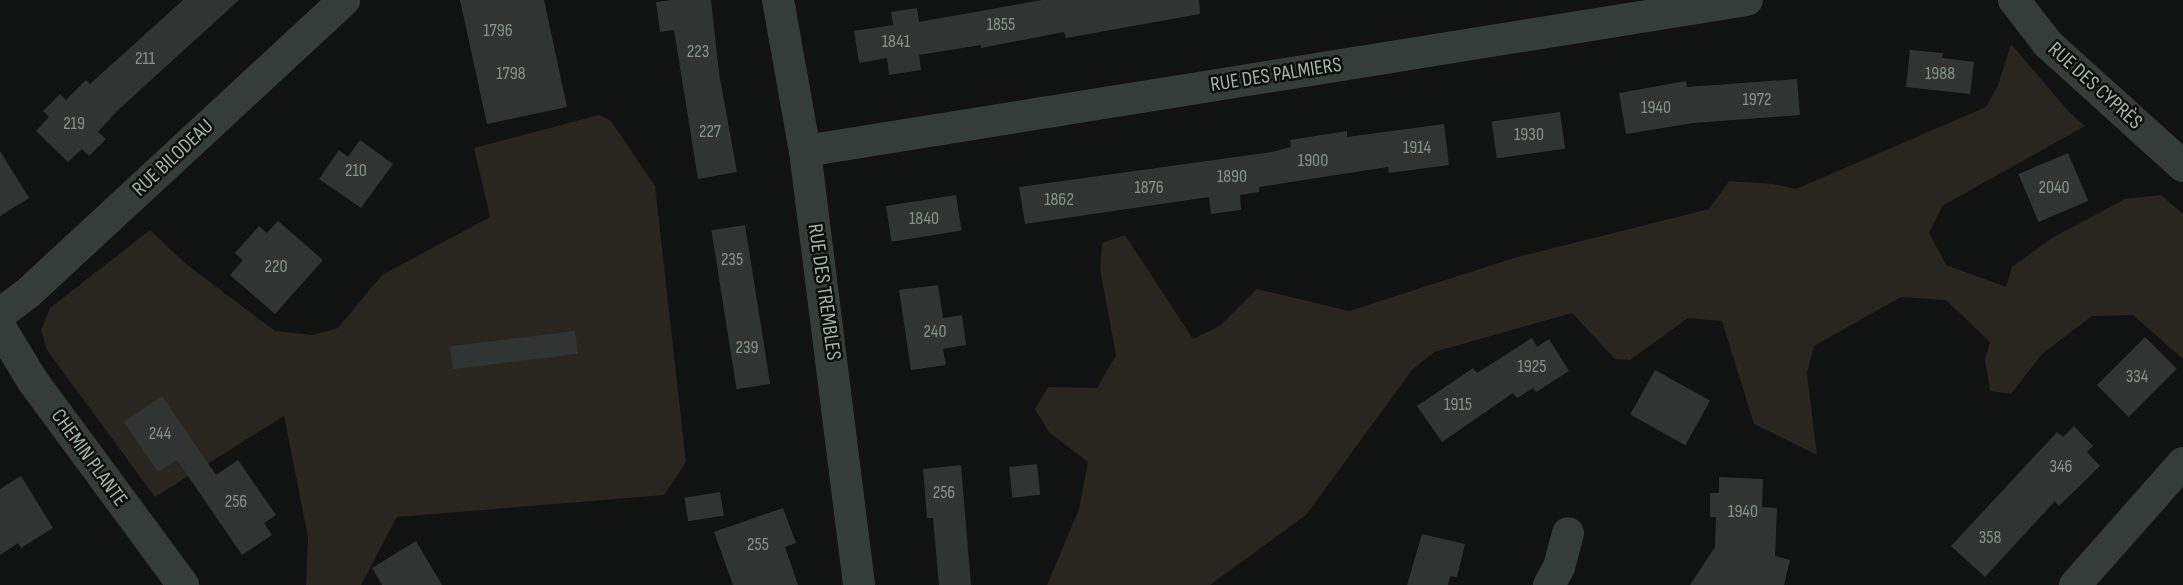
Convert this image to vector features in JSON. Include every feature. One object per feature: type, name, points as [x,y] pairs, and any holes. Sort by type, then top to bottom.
[{"type":"street","name":"RUE BILODEAU","points":[[0,314],[28,293],[344,0]]},
{"type":"street","name":"RUE DES TREMBLES","points":[[778,0],[805,151],[859,585]]},
{"type":"street","name":"RUE DES PALMIERS","points":[[805,151],[1747,0]]},
{"type":"street","name":"RUE DES CYPRÈS","points":[[2014,0],[2048,44],[2183,166]]},
{"type":"street","name":"CHEMIN PLANTE","points":[[0,327],[32,380],[183,585]]},
{"type":"street","points":[[2075,585],[2183,463]]},
{"type":"street","points":[[1549,585],[1559,567],[1568,533]]},
{"type":"shaded area","points":[[2011,44],[2069,112],[2085,126],[1942,206],[1929,233],[1946,265],[2006,287],[2012,267],[2052,238],[2125,199],[2161,195],[2183,214],[2183,359],[2133,315],[2092,316],[2042,354],[2011,394],[1990,391],[1985,360],[1990,342],[1946,300],[1901,297],[1814,346],[1807,373],[1817,455],[1754,424],[1722,321],[1688,318],[1630,360],[1615,359],[1572,313],[1434,352],[1412,370],[1306,515],[1210,585],[1047,585],[1079,509],[1088,462],[1049,432],[1035,409],[1048,387],[1097,388],[1116,355],[1100,269],[1102,243],[1125,235],[1193,339],[1220,326],[1257,289],[1349,311],[1514,258],[1709,209],[1729,181],[1773,184],[1796,189],[1986,107],[1998,85]]},
{"type":"shaded area","points":[[599,115],[611,121],[655,186],[686,462],[664,495],[397,517],[361,585],[306,585],[308,537],[284,416],[155,497],[47,350],[41,330],[50,308],[150,230],[186,264],[275,331],[313,335],[338,328],[382,275],[490,217],[474,148]]},
{"type":"building","points":[[183,0],[239,0],[117,111],[98,132],[106,139],[89,156],[82,149],[68,162],[36,131],[49,117],[43,111],[60,94],[66,100],[86,80],[90,84]]},
{"type":"building","points":[[460,0],[544,0],[567,107],[487,124]]},
{"type":"building","points":[[711,0],[719,73],[737,172],[698,179],[674,30],[660,32],[656,2]]},
{"type":"building","points":[[1042,0],[1199,0],[1200,14],[1066,38],[1064,32],[981,48],[981,45],[919,55],[921,70],[889,75],[887,58],[859,63],[854,31],[893,25],[891,12],[917,8],[919,22]]},
{"type":"building","points":[[1910,50],[1943,53],[1942,58],[1974,62],[1970,94],[1906,87]]},
{"type":"building","points":[[1797,79],[1800,115],[1693,123],[1626,134],[1619,93],[1686,81],[1687,87]]},
{"type":"building","points":[[1560,112],[1565,149],[1497,158],[1492,122]]},
{"type":"building","points":[[1444,124],[1449,165],[1389,173],[1388,167],[1259,187],[1259,192],[1240,195],[1241,210],[1211,214],[1209,197],[1025,224],[1019,187],[1272,152],[1291,147],[1290,140],[1347,131],[1347,137]]},
{"type":"building","points":[[360,140],[393,164],[361,208],[319,179],[339,150],[348,157]]},
{"type":"building","points":[[0,151],[29,198],[0,216]]},
{"type":"building","points":[[2068,153],[2088,201],[2039,222],[2018,174]]},
{"type":"building","points":[[956,195],[962,231],[892,242],[886,206]]},
{"type":"building","points":[[278,221],[323,260],[275,314],[230,275],[243,260],[235,253],[259,226],[267,233]]},
{"type":"building","points":[[745,225],[770,384],[737,389],[711,230]]},
{"type":"building","points":[[938,285],[943,318],[962,315],[966,345],[943,349],[946,365],[911,370],[899,290]]},
{"type":"building","points":[[575,331],[578,354],[453,369],[450,346]]},
{"type":"building","points":[[2145,337],[2177,369],[2129,417],[2097,385]]},
{"type":"building","points":[[1532,338],[1537,347],[1549,339],[1569,371],[1536,392],[1533,388],[1517,398],[1513,393],[1442,442],[1417,406],[1473,368],[1477,373]]},
{"type":"building","points":[[1655,370],[1710,401],[1685,445],[1630,415]]},
{"type":"building","points":[[162,396],[216,475],[238,460],[276,515],[264,523],[272,535],[242,555],[177,460],[158,472],[124,422]]},
{"type":"building","points":[[2074,426],[2093,446],[2087,452],[2100,466],[2059,506],[2055,501],[1985,577],[1951,546],[2057,432],[2063,437]]},
{"type":"building","points":[[1037,464],[1040,495],[1012,498],[1009,467]]},
{"type":"building","points":[[961,465],[971,585],[939,585],[933,518],[927,518],[923,469]]},
{"type":"building","points":[[21,476],[53,528],[21,548],[18,543],[0,555],[0,489]]},
{"type":"building","points":[[1719,477],[1763,479],[1762,507],[1777,508],[1775,556],[1790,560],[1784,585],[1690,585],[1715,547],[1716,517],[1710,517],[1710,493],[1719,493]]},
{"type":"building","points":[[720,492],[724,516],[688,521],[684,498]]},
{"type":"building","points":[[783,508],[796,543],[785,547],[798,585],[733,585],[714,532]]},
{"type":"building","points":[[1422,534],[1465,544],[1457,577],[1450,576],[1448,585],[1407,585]]},
{"type":"building","points":[[416,541],[442,585],[382,585],[372,568]]}]
